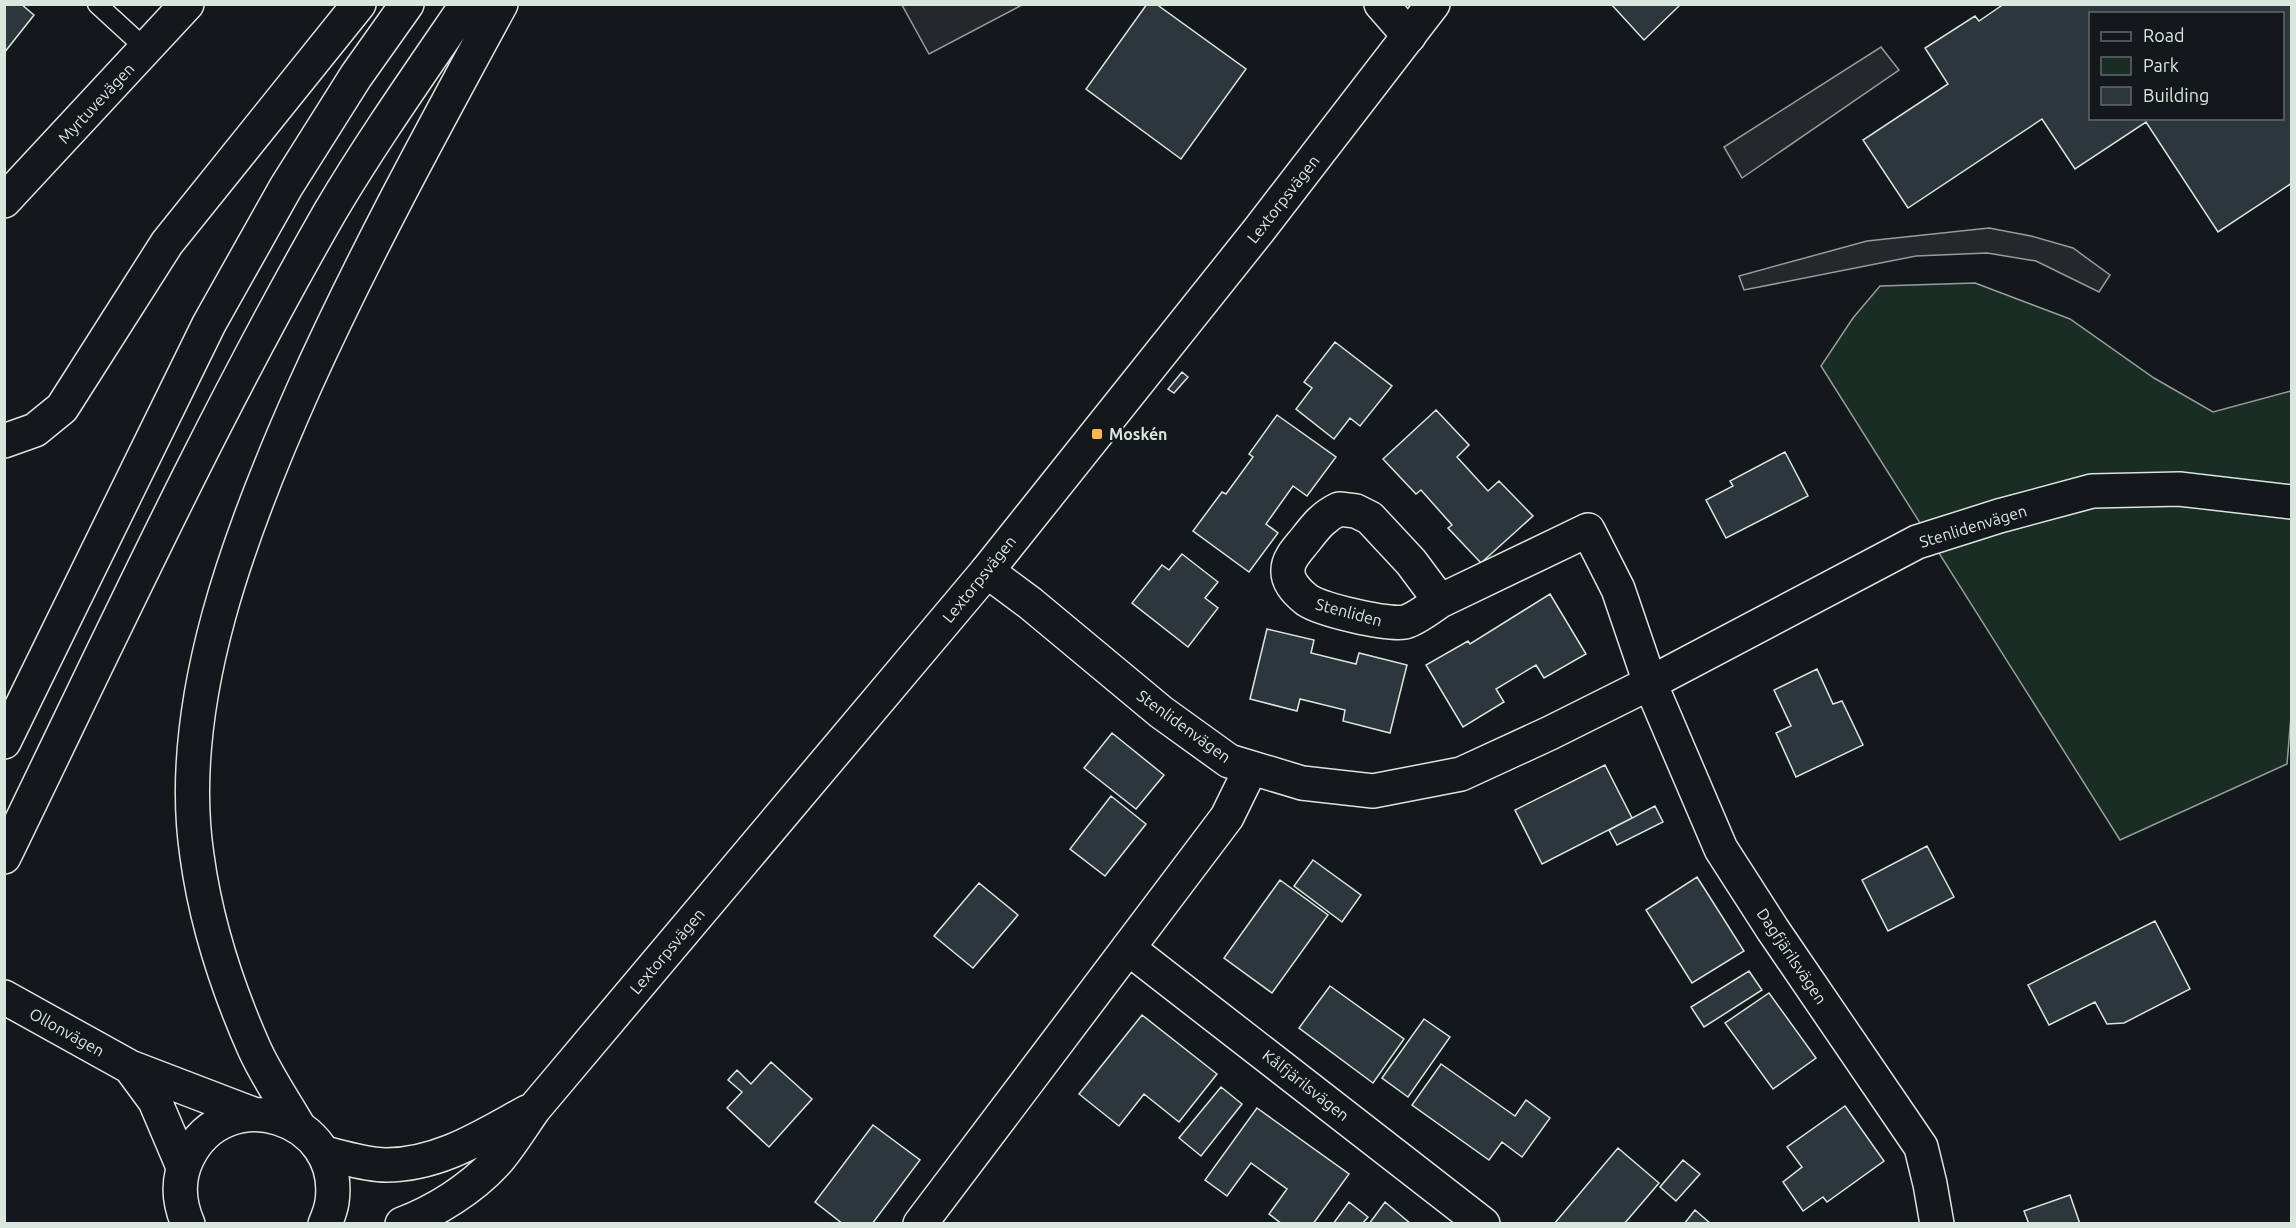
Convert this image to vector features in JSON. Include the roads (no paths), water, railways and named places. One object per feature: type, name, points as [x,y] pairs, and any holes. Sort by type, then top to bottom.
[{"type":"main road","name":"Myrtuvevägen","points":[[4,201],[187,4]]},
{"type":"main road","points":[[4,441],[35,430],[62,408],[167,243],[359,4]]},
{"type":"main road","points":[[4,742],[209,324],[286,188],[356,76],[406,4]]},
{"type":"main road","points":[[4,857],[255,347],[331,211],[399,102],[467,4]]},
{"type":"main road","points":[[299,1127],[255,1050],[209,922],[196,854],[192,787],[199,714],[214,636],[240,549],[275,455],[327,337],[401,187],[501,4]]},
{"type":"main road","points":[[1381,4],[1409,36]]},
{"type":"main road","name":"Lextorpsvägen","points":[[402,1224],[460,1193],[495,1162],[534,1109],[987,571],[1252,239],[1433,4]]},
{"type":"main road","name":"Stenlidenvägen","points":[[987,571],[1161,712],[1229,760],[1302,783],[1373,791],[1461,774],[1650,683],[1917,542],[1999,516],[2092,491],[2179,489],[2292,502]]},
{"type":"main road","points":[[1440,601],[1588,530],[1618,589],[1650,683]]},
{"type":"main road","name":"Dagfjärilsvägen","points":[[1650,683],[1721,849],[1773,930],[1921,1147],[1937,1224]]},
{"type":"main road","points":[[920,1224],[1227,817],[1251,768]]},
{"type":"main road","name":"Kålfjärilsvägen","points":[[1128,948],[1483,1224]]},
{"type":"main road","name":"Ollonvägen","points":[[17,1004],[130,1067],[253,1114]]},
{"type":"main road","name":"Ollonvägen","points":[[130,1067],[155,1101],[183,1167]]},
{"type":"main road","name":"Lextorpsvägen","points":[[323,1153],[386,1165],[415,1162],[448,1154],[534,1109]]},
{"type":"main road","points":[[181,1219],[179,1188],[183,1167],[193,1146],[209,1129],[230,1118],[253,1114],[277,1116],[299,1127],[323,1153],[332,1176],[332,1202],[326,1224]]},
{"type":"lane","points":[[97,4],[146,49]]},
{"type":"place","name":"Moskén","points":[[1097,434]]}]
